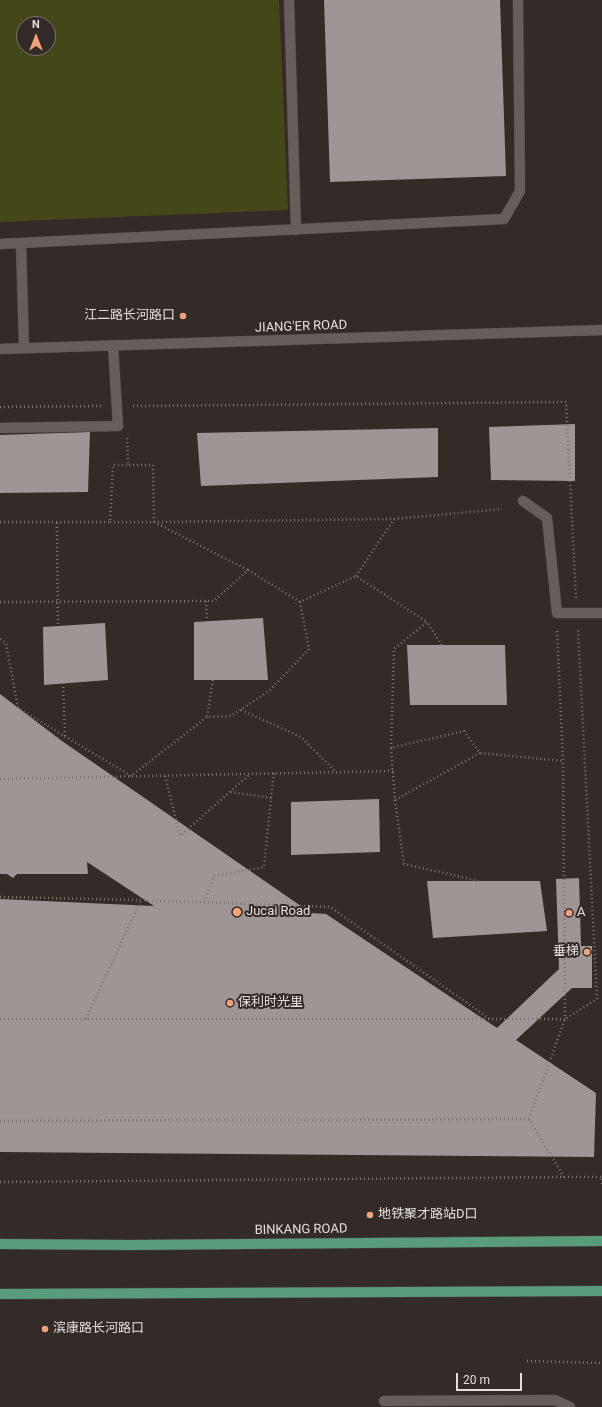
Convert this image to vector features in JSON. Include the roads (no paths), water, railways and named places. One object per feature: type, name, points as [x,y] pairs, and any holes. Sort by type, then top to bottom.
[{"type":"main road","name":"BINKANG ROAD","points":[[0,1244],[130,1245],[602,1241]]},
{"type":"main road","points":[[0,1294],[602,1291]]},
{"type":"street","points":[[289,0],[296,230]]},
{"type":"street","points":[[0,244],[504,219],[520,191],[518,0]]},
{"type":"street","points":[[21,244],[24,348]]},
{"type":"street","name":"JIANG'ER ROAD","points":[[0,349],[602,330]]},
{"type":"street","points":[[0,428],[118,426],[112,346]]},
{"type":"street","points":[[523,501],[547,518],[557,612],[602,613]]},
{"type":"street","points":[[384,1401],[556,1400],[570,1407]]},
{"type":"place","name":"江二路长河路口","points":[[183,316]]},
{"type":"place","name":"Jucai Road","points":[[237,912]]},
{"type":"place","name":"A","points":[[569,913]]},
{"type":"place","name":"垂梯","points":[[587,952]]},
{"type":"place","name":"保利时光里","points":[[230,1003]]},
{"type":"place","name":"地铁聚才路站D口","points":[[370,1215]]},
{"type":"place","name":"滨康路长河路口","points":[[45,1329]]}]
